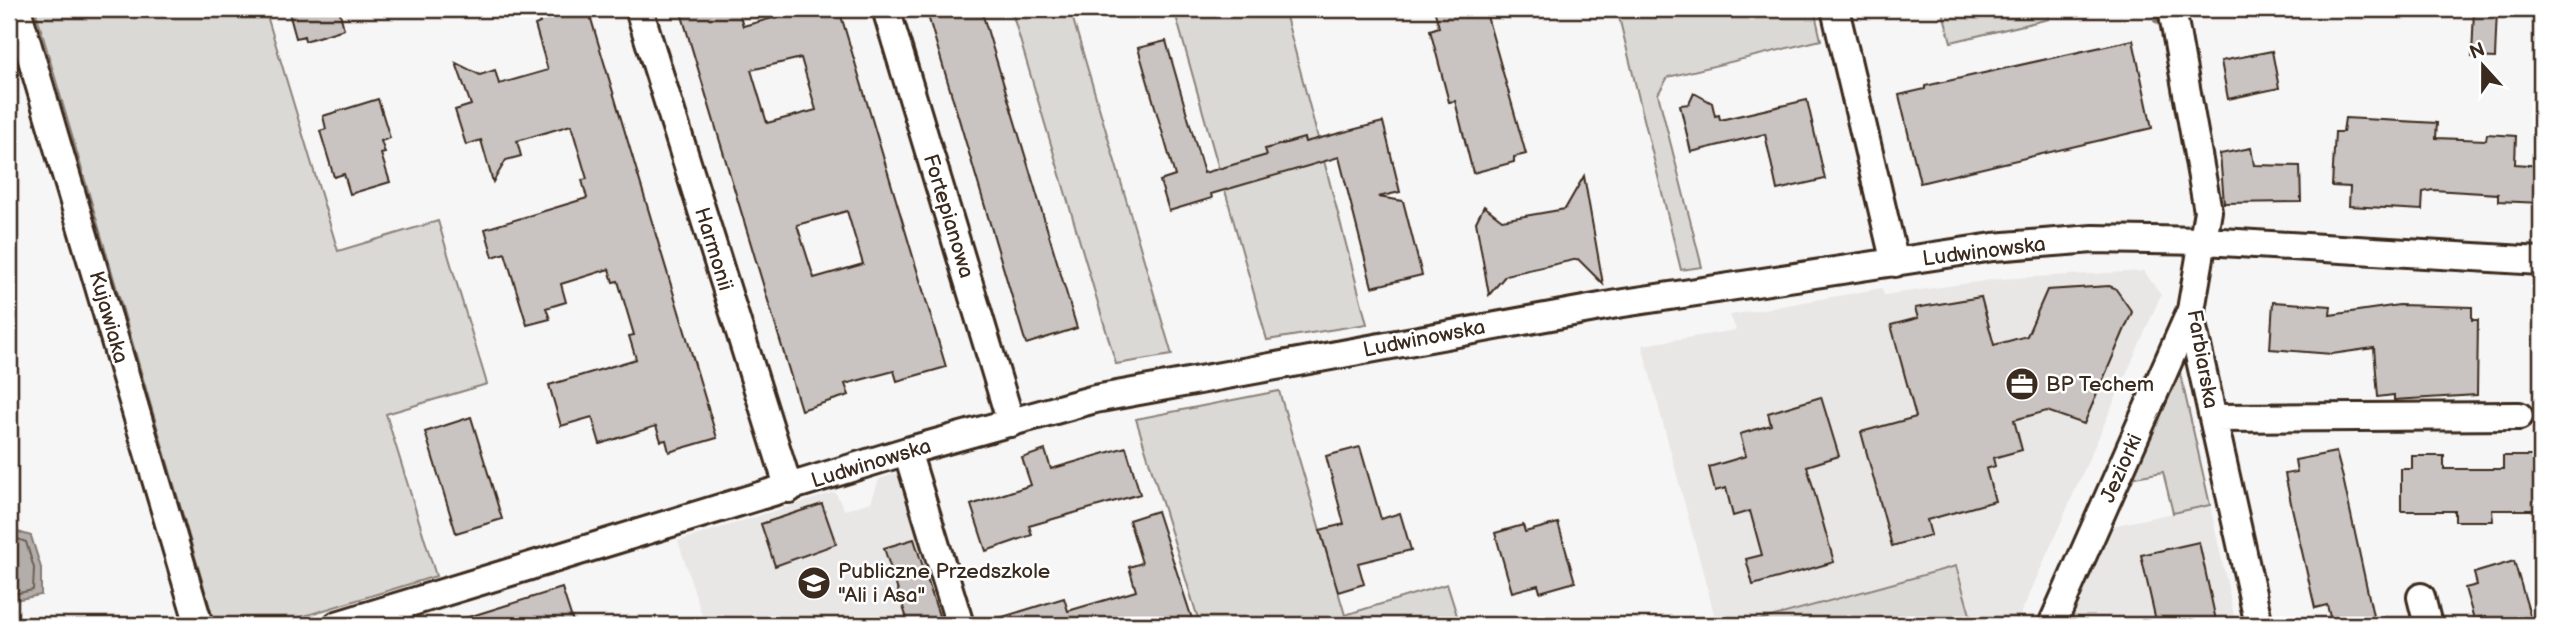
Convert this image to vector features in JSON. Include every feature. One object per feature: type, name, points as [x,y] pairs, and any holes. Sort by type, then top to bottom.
[{"type":"street","name":"Kujawiaka","points":[[17,9],[199,625]]},
{"type":"street","name":"Harmonii","points":[[639,9],[789,489]]},
{"type":"street","name":"Fortepianowa","points":[[886,9],[1011,423]]},
{"type":"street","points":[[1835,9],[1895,263]]},
{"type":"street","name":"Farbiarska","points":[[2172,9],[2208,211],[2205,241],[2191,310],[2259,625]]},
{"type":"street","name":"Ludwinowska","points":[[337,625],[907,451],[1095,399],[1462,331],[1993,247],[2093,239],[2205,241],[2541,261]]},
{"type":"street","name":"Jeziorki","points":[[2052,625],[2191,310]]},
{"type":"street","points":[[2213,418],[2519,416]]},
{"type":"street","points":[[907,451],[960,625]]},
{"type":"street","points":[[2421,597],[2428,625]]},
{"type":"shaded area","points":[[35,9],[265,9],[338,251],[438,221],[487,384],[386,414],[436,576],[275,625],[215,625]]},
{"type":"shaded area","points":[[1011,9],[1070,9],[1172,355],[1116,364]]},
{"type":"shaded area","points":[[1174,9],[1284,9],[1367,324],[1267,340]]},
{"type":"shaded area","points":[[1617,9],[1814,9],[1821,40],[1668,77],[1658,94],[1702,267],[1681,270]]},
{"type":"shaded area","points":[[1942,9],[2047,9],[2049,19],[1951,42]]},
{"type":"shaded area","points":[[2144,271],[2161,295],[2016,625],[1973,625],[1956,566],[1742,625],[1717,625],[1642,345],[1736,330],[1730,315],[1882,288],[1884,295],[1998,279]]},
{"type":"shaded area","points":[[2180,372],[2210,505],[2173,513],[2163,472],[2130,478],[2174,373]]},
{"type":"shaded area","points":[[1279,391],[1345,615],[1447,584],[1460,625],[1200,625],[1136,419]]},
{"type":"shaded area","name":"Publiczne Przedszkole \"Ali i Asa\"","points":[[902,471],[949,625],[705,625],[678,541],[835,492],[845,510],[871,502],[879,479]]},
{"type":"shaded area","points":[[2210,505],[2236,625],[2068,625],[2112,526]]},
{"type":"shaded area","points":[[1956,566],[1973,625],[1742,625]]},
{"type":"water","points":[[9,529],[31,536],[41,568],[41,595],[9,601]]},
{"type":"building","points":[[288,9],[339,9],[344,29],[305,41],[304,36],[296,38]]},
{"type":"building","points":[[560,9],[588,9],[717,438],[669,452],[666,440],[661,441],[656,426],[600,444],[592,417],[561,426],[549,385],[636,359],[629,336],[634,335],[618,281],[613,282],[609,269],[561,284],[566,302],[546,308],[550,319],[527,325],[505,253],[493,257],[485,229],[587,198],[582,180],[587,179],[571,125],[517,141],[521,156],[506,160],[493,182],[481,140],[466,145],[455,110],[471,105],[456,63],[480,75],[495,70],[499,84],[548,70],[535,25],[540,23],[537,15]]},
{"type":"building","points":[[680,9],[738,9],[743,26],[788,14],[786,9],[839,9],[946,367],[897,381],[894,371],[845,384],[849,395],[801,410]],"holes":[[[801,58],[816,110],[767,123],[751,70]],[[847,211],[863,264],[814,278],[797,225]]]},
{"type":"building","points":[[926,9],[981,9],[1077,328],[1026,344]]},
{"type":"building","points":[[1434,9],[1485,9],[1526,154],[1514,157],[1514,162],[1473,173],[1455,101],[1449,102],[1430,30],[1439,27]]},
{"type":"building","points":[[2474,9],[2497,9],[2495,58],[2472,57]]},
{"type":"building","points":[[2133,40],[2152,128],[1920,183],[1899,95],[1925,89],[1925,86]]},
{"type":"building","points":[[1166,41],[1204,173],[1267,155],[1265,149],[1383,122],[1400,192],[1378,197],[1403,201],[1422,275],[1372,287],[1339,157],[1211,194],[1212,198],[1169,211],[1160,181],[1175,176],[1138,48]]},
{"type":"building","points":[[2272,51],[2279,88],[2228,99],[2221,61]]},
{"type":"building","points":[[1694,93],[1712,103],[1715,116],[1719,115],[1720,120],[1807,100],[1825,179],[1777,190],[1765,134],[1691,152],[1680,105],[1689,104]]},
{"type":"building","points":[[378,99],[390,138],[381,141],[385,153],[381,154],[390,182],[350,194],[344,174],[334,177],[320,131],[326,129],[323,116]]},
{"type":"building","points":[[2345,118],[2437,123],[2436,138],[2486,140],[2487,134],[2516,136],[2515,164],[2541,166],[2541,203],[2498,201],[2498,194],[2433,190],[2423,192],[2422,210],[2349,206],[2350,187],[2332,186],[2335,132],[2343,132]]},
{"type":"building","points":[[2251,148],[2254,165],[2300,166],[2301,202],[2224,203],[2220,154]]},
{"type":"building","points":[[1584,176],[1603,284],[1578,259],[1506,275],[1489,295],[1476,222],[1484,206],[1502,220],[1565,209]]},
{"type":"building","points":[[2109,286],[2115,288],[2132,312],[2084,424],[2047,411],[2014,420],[2022,450],[1993,458],[1995,466],[1986,469],[1995,501],[1927,520],[1931,535],[1892,546],[1861,432],[1916,417],[1891,325],[1918,318],[1915,308],[1981,297],[1994,345],[2027,336],[2047,290]]},
{"type":"building","points":[[2273,302],[2331,306],[2330,315],[2399,305],[2472,307],[2472,320],[2478,320],[2477,395],[2394,400],[2394,395],[2378,397],[2374,348],[2332,354],[2270,349]]},
{"type":"building","points":[[1821,397],[1839,456],[1807,466],[1834,562],[1753,585],[1746,559],[1762,555],[1750,511],[1733,516],[1726,488],[1715,491],[1709,467],[1746,456],[1740,434],[1771,425],[1768,413]]},
{"type":"building","points":[[471,417],[502,519],[456,533],[425,432]]},
{"type":"building","points":[[1126,447],[1140,494],[1029,526],[1032,535],[986,551],[971,505],[1031,485],[1022,458],[1045,450],[1051,469]]},
{"type":"building","points":[[1360,447],[1381,519],[1400,513],[1411,550],[1358,563],[1364,584],[1338,592],[1320,530],[1344,524],[1326,456]]},
{"type":"building","points":[[2336,452],[2375,625],[2332,625],[2327,605],[2315,608],[2292,508],[2285,474],[2297,472],[2295,460]]},
{"type":"building","points":[[2412,456],[2444,456],[2444,469],[2503,469],[2503,456],[2534,456],[2534,469],[2541,469],[2541,510],[2492,510],[2493,521],[2455,521],[2455,511],[2401,511],[2401,469],[2412,469]]},
{"type":"building","points":[[822,504],[836,544],[775,566],[761,524]]},
{"type":"building","points":[[1157,511],[1194,625],[994,625],[993,620],[1064,598],[1068,611],[1136,591],[1129,567],[1142,563],[1129,520]]},
{"type":"building","points":[[1558,523],[1575,582],[1540,592],[1538,585],[1512,592],[1495,533],[1523,525],[1525,532]]},
{"type":"building","points":[[914,539],[942,625],[909,625],[884,548]]},
{"type":"building","points":[[2199,542],[2217,625],[2157,625],[2141,555]]},
{"type":"building","points":[[2514,561],[2533,625],[2489,625],[2486,616],[2474,619],[2465,588],[2477,585],[2474,573]]},
{"type":"building","points":[[562,588],[574,625],[459,625],[459,620]]},
{"type":"waterway","points":[[2155,9],[2157,19]]},
{"type":"place","name":"BP Techem","points":[[2022,384]]},
{"type":"place","name":"Publiczne Przedszkole \"Ali i Asa\"","points":[[814,583]]}]
